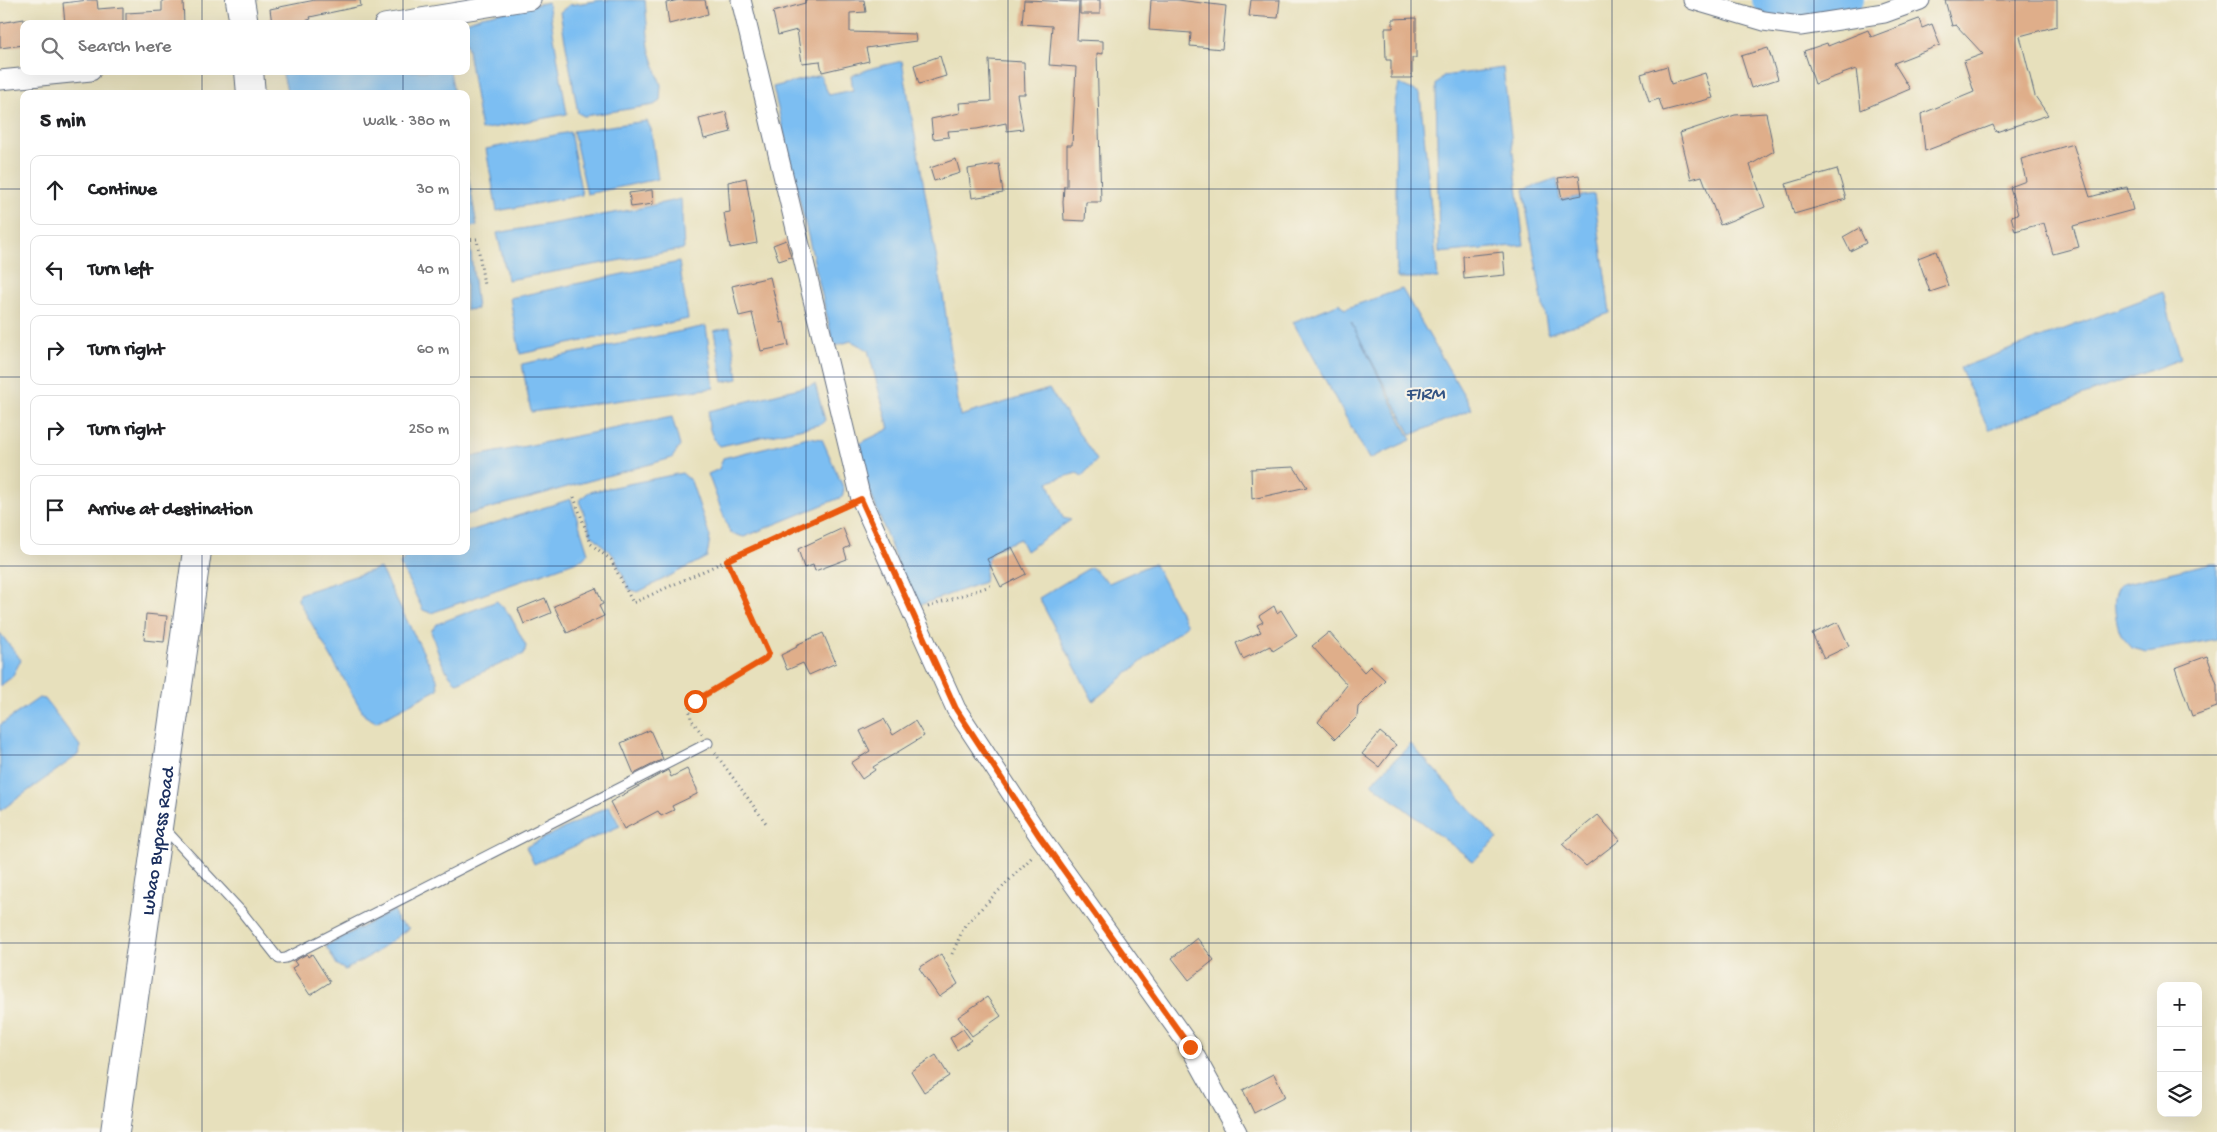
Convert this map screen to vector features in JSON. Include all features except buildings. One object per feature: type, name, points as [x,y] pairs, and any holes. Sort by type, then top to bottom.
[{"type":"highway","points":[[249,75],[251,90]]},
{"type":"highway","name":"Lubao Bypass Road","points":[[115,1132],[196,555]]},
{"type":"street","points":[[408,20],[531,0]]},
{"type":"street","points":[[741,0],[861,499],[956,709],[1045,844],[1190,1047],[1237,1132]]},
{"type":"street","points":[[1693,0],[1764,21],[1800,26],[1884,13],[1920,0]]},
{"type":"street","points":[[0,80],[51,75]]},
{"type":"lane","points":[[158,821],[240,911],[279,959],[286,958],[708,743]]},
{"type":"path","points":[[470,239],[477,238],[484,285]]},
{"type":"path","points":[[574,497],[591,544],[611,560],[633,603],[861,499]]},
{"type":"path","points":[[727,560],[769,654],[765,659],[689,705],[692,719],[766,823]]},
{"type":"path","points":[[911,613],[993,584]]},
{"type":"path","points":[[952,954],[964,925],[1045,844]]},
{"type":"water","points":[[602,0],[645,0],[649,48],[661,85],[660,101],[654,105],[584,116],[578,113],[560,12],[569,5]]},
{"type":"water","points":[[548,2],[567,114],[481,130],[470,63],[470,21],[482,16]]},
{"type":"water","points":[[902,61],[943,295],[960,416],[1049,389],[1097,460],[1082,476],[1077,473],[1048,482],[1063,518],[1071,520],[1026,551],[1020,539],[996,549],[989,557],[984,582],[914,607],[860,465],[856,445],[889,429],[868,350],[851,341],[834,346],[773,87],[820,75],[829,95],[853,90],[851,76],[872,68]]},
{"type":"water","points":[[1503,68],[1524,245],[1439,253],[1436,85],[1443,76]]},
{"type":"water","points":[[283,75],[451,75],[453,90],[287,90]]},
{"type":"water","points":[[1399,84],[1420,93],[1438,278],[1397,278],[1395,102]]},
{"type":"water","points":[[647,121],[651,129],[658,179],[587,194],[573,131]]},
{"type":"water","points":[[570,132],[582,195],[497,211],[486,149]]},
{"type":"water","points":[[1557,178],[1560,200],[1594,194],[1610,313],[1548,334],[1523,190]]},
{"type":"water","points":[[470,186],[477,226],[470,227]]},
{"type":"water","points":[[681,199],[684,249],[508,280],[497,233],[631,210]]},
{"type":"water","points":[[470,245],[477,309],[470,310]]},
{"type":"water","points":[[679,262],[688,319],[520,354],[510,298]]},
{"type":"water","name":"FIRM","points":[[1402,289],[1472,409],[1411,435],[1351,322],[1411,440],[1369,459],[1293,322],[1340,303],[1344,309]]},
{"type":"water","points":[[2163,292],[2181,359],[1989,430],[1960,368]]},
{"type":"water","points":[[706,326],[714,388],[531,412],[522,364]]},
{"type":"water","points":[[730,327],[738,379],[723,382],[714,331]]},
{"type":"water","points":[[815,384],[825,420],[822,424],[720,446],[714,439],[709,425],[709,411]]},
{"type":"water","points":[[672,417],[680,446],[672,458],[470,514],[470,457]]},
{"type":"water","points":[[808,437],[822,439],[844,489],[842,497],[744,537],[730,533],[708,474],[719,469],[723,458]]},
{"type":"water","points":[[682,473],[691,481],[710,537],[707,557],[638,592],[629,589],[614,556],[591,534],[579,500],[589,492]]},
{"type":"water","points":[[571,499],[588,553],[583,559],[431,613],[423,610],[400,564],[406,555],[470,555],[470,531]]},
{"type":"water","points":[[1154,563],[1187,625],[1093,701],[1039,598],[1091,567],[1109,583]]},
{"type":"water","points":[[2217,563],[2217,639],[2147,652],[2132,648],[2121,634],[2117,620],[2115,599],[2118,588],[2122,584]]},
{"type":"water","points":[[380,568],[437,679],[438,689],[376,722],[365,716],[298,600],[299,594]]},
{"type":"water","points":[[497,601],[510,615],[526,646],[524,654],[457,683],[444,666],[431,631],[437,624]]},
{"type":"water","points":[[0,633],[21,660],[12,677],[0,686]]},
{"type":"water","points":[[39,698],[45,699],[80,746],[78,755],[0,811],[0,725]]},
{"type":"water","points":[[1411,744],[1497,839],[1473,861],[1371,783]]},
{"type":"water","points":[[609,806],[620,826],[534,864],[526,847]]},
{"type":"water","points":[[394,910],[397,921],[409,928],[375,953],[345,970],[337,965],[326,946]]},
{"type":"waterway","points":[[1767,0],[1817,11],[1849,0]]},
{"type":"route","points":[[695,701],[765,659],[769,654],[727,560],[861,499],[956,709],[1040,837],[1190,1047]]}]
